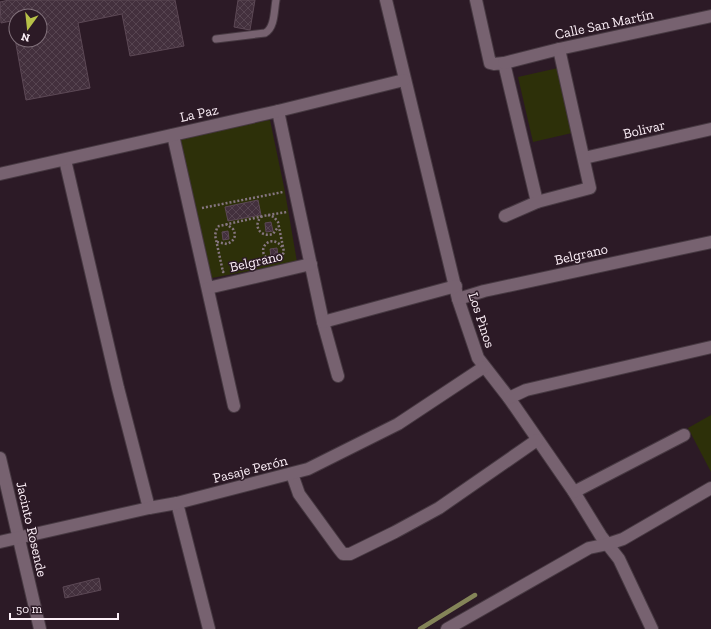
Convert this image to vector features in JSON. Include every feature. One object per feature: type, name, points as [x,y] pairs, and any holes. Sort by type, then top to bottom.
[{"type":"street","name":"Los Pinos","points":[[386,0],[404,80],[458,299],[473,347],[484,367],[509,398],[574,492],[601,536],[619,559],[652,629]]},
{"type":"street","points":[[476,0],[490,63],[504,63],[537,202]]},
{"type":"street","name":"Calle San Martín","points":[[504,63],[559,49],[711,16]]},
{"type":"street","points":[[505,216],[537,202],[590,188],[559,49]]},
{"type":"street","name":"La Paz","points":[[0,174],[278,111],[404,80]]},
{"type":"street","points":[[278,111],[323,322],[338,376]]},
{"type":"street","name":"Bolivar","points":[[584,158],[711,129]]},
{"type":"street","points":[[173,135],[234,406]]},
{"type":"street","points":[[65,160],[118,388],[149,508]]},
{"type":"street","name":"Belgrano","points":[[458,299],[507,286],[711,242]]},
{"type":"street","name":"Belgrano","points":[[208,288],[311,264]]},
{"type":"street","points":[[323,322],[456,286]]},
{"type":"street","points":[[509,398],[526,390],[711,347]]},
{"type":"street","name":"Pasaje Perón","points":[[0,542],[177,503],[308,469],[398,424],[484,367]]},
{"type":"street","points":[[574,492],[684,435]]},
{"type":"street","points":[[292,474],[299,494],[303,500],[343,554],[350,554],[439,508],[537,440]]},
{"type":"street","name":"Jacinto Rosende","points":[[0,458],[40,629]]},
{"type":"street","points":[[447,629],[589,548],[623,539],[711,488]]},
{"type":"street","points":[[177,503],[209,629]]},
{"type":"lane","points":[[216,39],[265,33],[269,31],[272,26],[276,0]]},
{"type":"path","points":[[190,209],[295,189]]},
{"type":"path","points":[[230,270],[223,272],[216,242],[216,228],[224,224],[300,210]]},
{"type":"path","points":[[268,215],[274,217],[278,222],[283,249],[283,255],[275,261],[268,263]]},
{"type":"path","points":[[264,216],[259,219],[257,226],[263,234],[273,234],[277,229],[278,222]]},
{"type":"path","points":[[216,242],[227,244],[233,241],[235,235],[233,229],[224,224]]},
{"type":"path","points":[[275,261],[268,260],[264,255],[263,252],[265,245],[273,241],[280,243],[283,249]]},
{"type":"green space","points":[[558,68],[572,133],[533,142],[518,77]]},
{"type":"green space","points":[[270,120],[285,192],[297,262],[212,278],[194,207],[180,137]]},
{"type":"green space","points":[[711,415],[711,472],[688,428]]},
{"type":"building","points":[[9,0],[175,0],[184,46],[130,56],[122,14],[78,23],[90,88],[26,100],[17,48],[48,48],[48,8],[8,8],[8,22],[1,23],[0,2]]},
{"type":"building","points":[[238,0],[255,0],[250,30],[234,27]]},
{"type":"building","points":[[258,200],[261,215],[228,221],[225,207]]},
{"type":"building","points":[[271,222],[273,231],[266,232],[265,223]]},
{"type":"building","points":[[228,231],[229,239],[223,240],[222,232]]},
{"type":"building","points":[[277,248],[278,256],[271,257],[270,249]]},
{"type":"building","points":[[99,578],[101,590],[65,598],[63,587]]},
{"type":"waterway","points":[[420,629],[475,595]]}]
